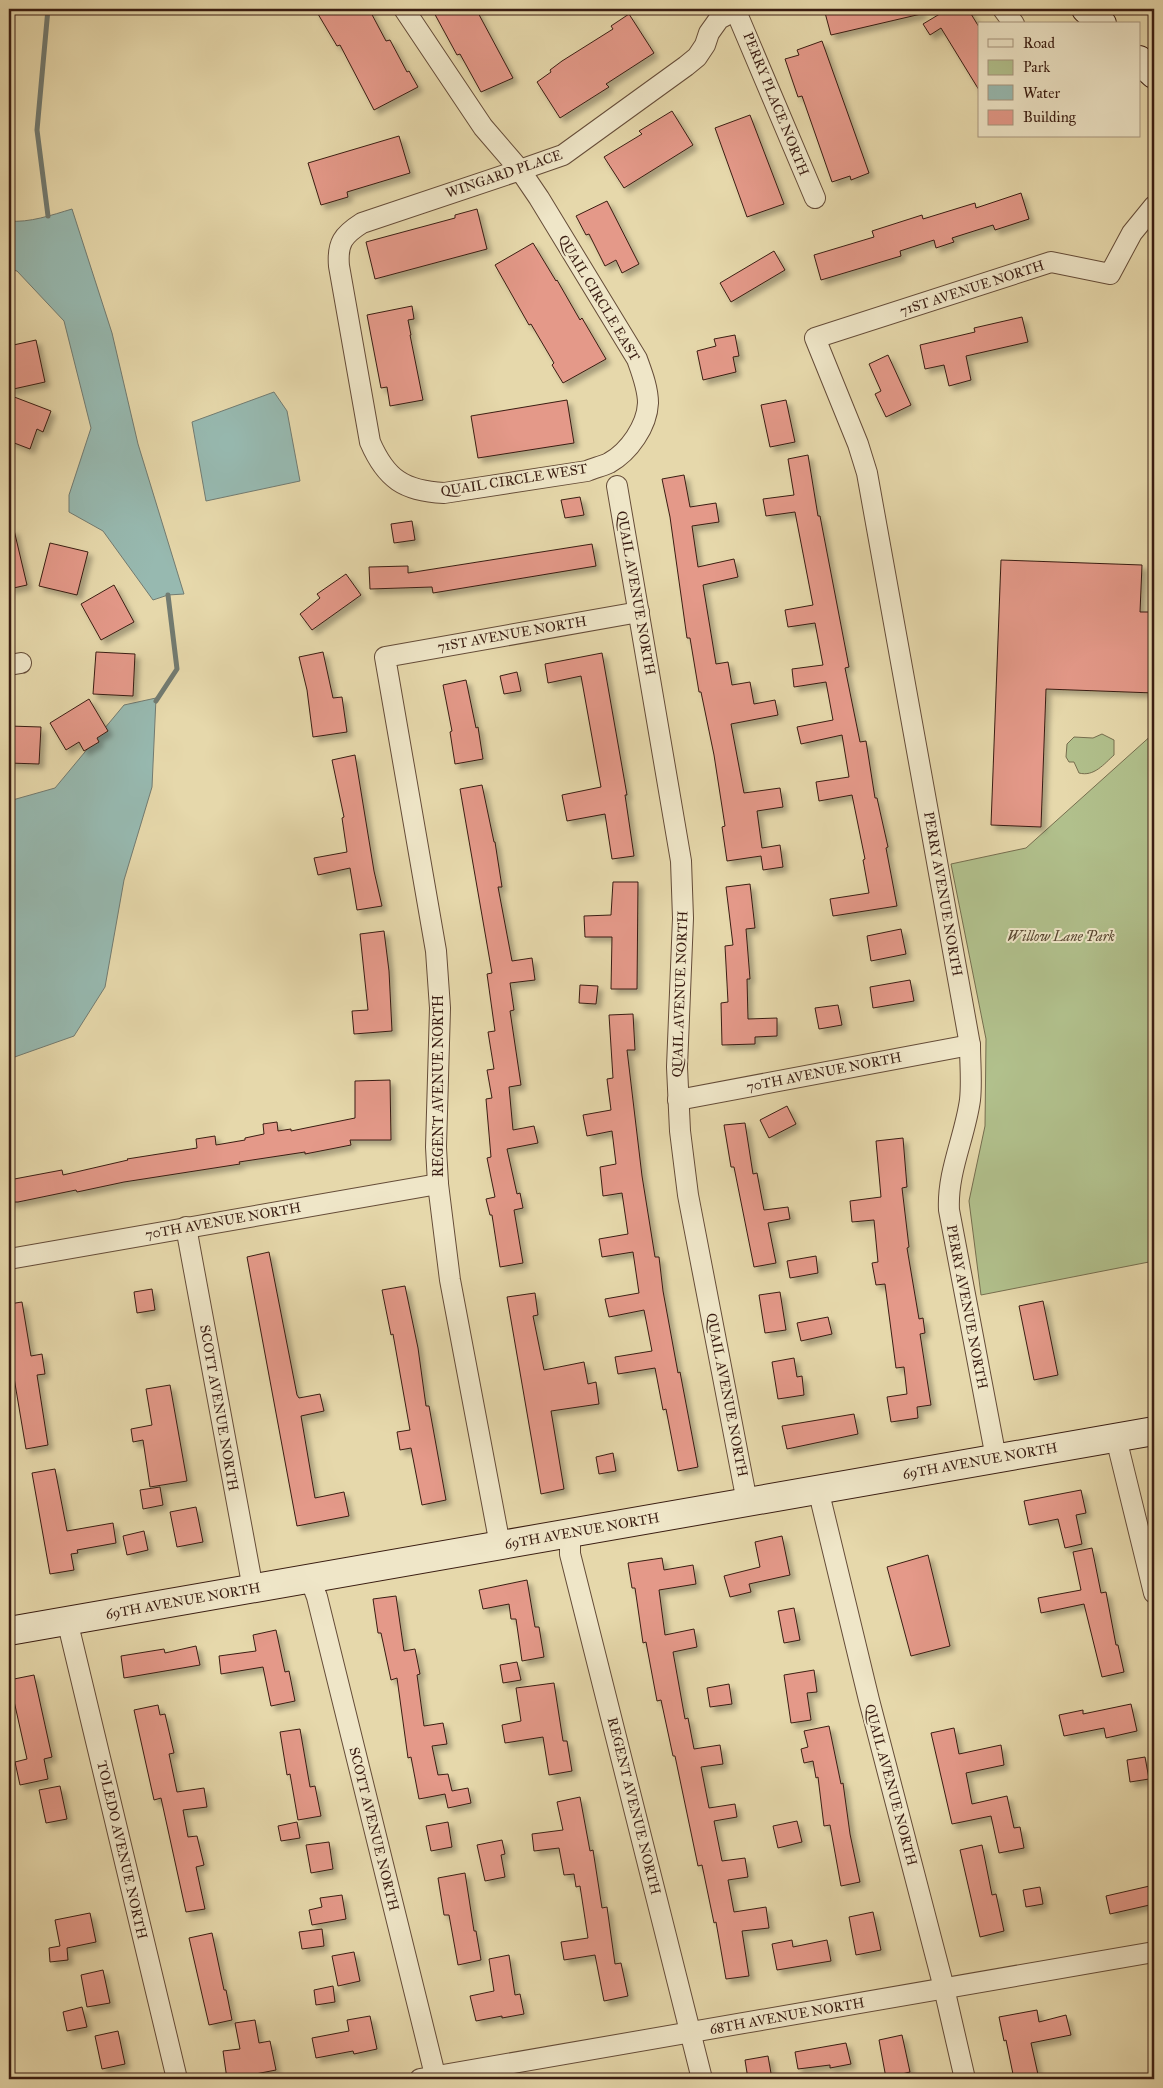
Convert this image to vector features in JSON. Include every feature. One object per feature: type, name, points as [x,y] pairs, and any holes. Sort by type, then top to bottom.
[{"type":"street","name":"QUAIL CIRCLE EAST","points":[[404,9],[478,120],[520,170],[539,198],[636,359],[645,380],[648,404],[641,427],[636,434]]},
{"type":"street","name":"WINGARD PLACE","points":[[339,266],[338,253],[342,240],[351,230],[362,223],[544,163],[569,152],[679,72],[697,56],[719,19],[736,9]]},
{"type":"street","name":"PERRY PLACE NORTH","points":[[736,9],[815,198]]},
{"type":"street","points":[[1003,9],[1013,22]]},
{"type":"street","points":[[1086,9],[1100,22]]},
{"type":"street","points":[[1140,61],[1154,74]]},
{"type":"street","name":"71ST AVENUE NORTH","points":[[814,338],[1051,262],[1110,274],[1132,233],[1154,206]]},
{"type":"street","name":"QUAIL CIRCLE WEST","points":[[339,266],[370,442],[377,460],[390,475],[406,486],[425,492],[444,493],[588,471],[609,463],[629,447],[636,434]]},
{"type":"street","name":"PERRY AVENUE NORTH","points":[[814,338],[858,444],[867,473],[970,1045],[970,1100],[950,1178],[948,1195],[949,1210],[996,1458]]},
{"type":"street","name":"QUAIL AVENUE NORTH","points":[[617,486],[681,861],[684,918],[677,1067],[678,1100],[688,1195],[747,1502]]},
{"type":"street","name":"71ST AVENUE NORTH","points":[[386,657],[639,612]]},
{"type":"street","name":"REGENT AVENUE NORTH","points":[[386,657],[436,951],[440,1008],[436,1147],[438,1184],[450,1280],[500,1545]]},
{"type":"street","name":"70TH AVENUE NORTH","points":[[678,1100],[970,1045]]},
{"type":"street","name":"70TH AVENUE NORTH","points":[[9,1258],[438,1184]]},
{"type":"street","name":"SCOTT AVENUE NORTH","points":[[186,1227],[253,1589]]},
{"type":"street","name":"69TH AVENUE NORTH","points":[[9,1631],[1154,1431]]},
{"type":"street","points":[[1116,1438],[1154,1593]]},
{"type":"street","name":"QUAIL AVENUE NORTH","points":[[818,1490],[869,1700],[944,1988],[965,2079]]},
{"type":"street","name":"REGENT AVENUE NORTH","points":[[570,1533],[570,1554],[702,2079]]},
{"type":"street","name":"SCOTT AVENUE NORTH","points":[[310,1579],[317,1597],[430,2078]]},
{"type":"street","name":"TOLEDO AVENUE NORTH","points":[[67,1620],[177,2079]]},
{"type":"street","name":"68TH AVENUE NORTH","points":[[430,2078],[1154,1952]]},
{"type":"green space","name":"Willow Lane Park","points":[[1154,733],[1154,1261],[981,1295],[969,1201],[985,1126],[986,1039],[951,864],[1026,848]]},
{"type":"green space","points":[[1102,734],[1114,740],[1114,755],[1094,771],[1084,774],[1079,773],[1074,762],[1069,762],[1066,757],[1067,744],[1074,737],[1093,738]]},
{"type":"water","points":[[72,209],[112,333],[138,444],[184,594],[168,595],[153,600],[103,531],[69,512],[69,495],[91,428],[64,321],[17,271],[9,269],[9,221],[32,220]]},
{"type":"water","points":[[274,392],[287,411],[300,481],[206,501],[192,422]]},
{"type":"water","points":[[156,698],[152,787],[124,880],[105,987],[74,1036],[9,1059],[9,960],[14,940],[9,912],[9,801],[55,788],[124,705]]},
{"type":"building","points":[[315,9],[369,9],[386,41],[390,40],[407,72],[409,71],[418,87],[374,110],[340,45],[337,46]]},
{"type":"building","points":[[432,9],[476,9],[513,78],[481,92],[460,54],[457,55]]},
{"type":"building","points":[[824,9],[921,9],[921,14],[831,35]]},
{"type":"building","points":[[948,9],[968,9],[978,25],[978,88],[941,28],[930,35],[923,24]]},
{"type":"building","points":[[629,14],[654,53],[606,84],[609,87],[560,118],[537,82],[562,61],[613,29],[611,26]]},
{"type":"building","points":[[822,41],[869,173],[851,180],[850,176],[832,182],[802,96],[798,97],[785,59],[799,55],[797,50]]},
{"type":"building","points":[[672,111],[693,145],[624,188],[604,157],[642,134],[639,131]]},
{"type":"building","points":[[750,115],[784,204],[747,217],[715,128]]},
{"type":"building","points":[[399,136],[410,173],[347,192],[348,197],[321,205],[308,163]]},
{"type":"building","points":[[1021,193],[1029,219],[995,230],[993,225],[952,238],[954,242],[936,248],[934,240],[900,251],[901,256],[821,280],[814,255],[874,237],[872,231],[922,215],[923,219],[975,203],[976,208]]},
{"type":"building","points":[[607,201],[639,264],[622,273],[616,260],[605,266],[589,234],[586,235],[576,216]]},
{"type":"building","points":[[477,209],[487,249],[375,279],[366,242],[455,218],[455,215]]},
{"type":"building","points":[[533,243],[580,320],[582,318],[606,359],[563,383],[552,365],[554,363],[531,324],[529,325],[495,265]]},
{"type":"building","points":[[774,251],[785,270],[731,302],[720,283]]},
{"type":"building","points":[[412,306],[414,319],[408,320],[423,400],[390,406],[387,387],[381,388],[367,315]]},
{"type":"building","points":[[1022,317],[1028,342],[966,356],[971,380],[949,386],[944,365],[925,369],[920,345],[975,332],[974,328]]},
{"type":"building","points":[[735,335],[739,356],[733,357],[736,372],[703,380],[697,351],[716,346],[714,339]]},
{"type":"building","points":[[36,340],[45,382],[9,390],[9,346]]},
{"type":"building","points":[[888,355],[911,405],[886,417],[875,394],[881,391],[869,364]]},
{"type":"building","points":[[9,395],[51,411],[43,432],[37,429],[30,449],[9,441]]},
{"type":"building","points":[[567,400],[574,443],[478,458],[471,416]]},
{"type":"building","points":[[786,400],[795,442],[770,447],[761,405]]},
{"type":"building","points":[[808,455],[818,516],[820,516],[849,667],[845,668],[860,742],[866,741],[875,798],[877,798],[888,847],[886,848],[897,906],[833,916],[830,899],[869,893],[863,860],[865,859],[852,795],[819,801],[816,782],[849,777],[842,735],[801,744],[797,727],[833,720],[826,682],[794,687],[792,669],[823,665],[815,623],[788,627],[785,610],[813,605],[795,512],[766,516],[763,499],[794,495],[788,459]]},
{"type":"building","points":[[684,475],[690,507],[716,503],[719,522],[692,526],[698,567],[734,559],[738,577],[703,585],[716,664],[728,662],[732,685],[750,682],[754,704],[775,700],[778,715],[731,724],[744,793],[780,788],[783,807],[757,811],[762,848],[780,845],[783,867],[763,870],[761,856],[727,861],[722,827],[725,826],[714,755],[701,692],[699,692],[690,638],[687,638],[670,517],[662,479]]},
{"type":"building","points":[[580,497],[584,515],[565,518],[561,500]]},
{"type":"building","points":[[412,521],[415,540],[394,543],[391,524]]},
{"type":"building","points":[[9,530],[14,530],[27,585],[9,589]]},
{"type":"building","points":[[50,543],[88,552],[77,595],[39,586]]},
{"type":"building","points":[[592,544],[596,566],[433,593],[432,587],[370,589],[369,567],[408,566],[408,573]]},
{"type":"building","points":[[1001,560],[1142,565],[1140,612],[1154,612],[1154,693],[1046,689],[1041,827],[991,825]]},
{"type":"building","points":[[346,574],[361,595],[312,630],[300,614],[320,598],[317,594]]},
{"type":"building","points":[[114,585],[134,622],[101,640],[81,604]]},
{"type":"building","points":[[96,652],[135,654],[133,696],[93,694]]},
{"type":"building","points":[[323,652],[333,698],[342,697],[347,732],[313,737],[307,690],[299,657]]},
{"type":"building","points":[[602,653],[627,795],[625,795],[634,856],[612,859],[605,814],[567,821],[562,795],[601,787],[581,676],[548,683],[545,664]]},
{"type":"building","points":[[517,672],[521,691],[504,694],[500,676]]},
{"type":"building","points":[[466,680],[476,728],[478,727],[483,759],[455,764],[450,732],[452,731],[443,685]]},
{"type":"building","points":[[89,699],[108,731],[97,738],[99,742],[84,751],[79,742],[66,750],[50,723]]},
{"type":"building","points":[[9,726],[41,727],[39,764],[9,763]]},
{"type":"building","points":[[355,755],[374,871],[382,906],[357,910],[350,868],[318,875],[314,858],[347,852],[342,818],[344,817],[332,760]]},
{"type":"building","points":[[482,785],[495,842],[502,887],[498,887],[512,961],[532,958],[535,980],[510,983],[514,1010],[510,1011],[521,1085],[509,1087],[513,1130],[534,1126],[538,1143],[507,1149],[517,1194],[520,1193],[523,1208],[514,1210],[523,1263],[500,1267],[492,1215],[490,1215],[486,1199],[495,1197],[487,1158],[491,1157],[486,1099],[492,1098],[487,1070],[494,1069],[488,1032],[495,1031],[487,974],[492,973],[460,789]]},
{"type":"building","points":[[613,882],[638,882],[637,989],[611,989],[612,937],[585,937],[584,916],[611,915]]},
{"type":"building","points":[[750,884],[755,928],[746,929],[750,979],[747,979],[748,1019],[777,1018],[777,1036],[755,1037],[755,1044],[722,1045],[721,1003],[728,1002],[725,946],[733,945],[726,887]]},
{"type":"building","points":[[901,929],[906,954],[871,961],[867,936]]},
{"type":"building","points":[[384,931],[389,971],[392,1031],[354,1034],[352,1011],[368,1010],[360,934]]},
{"type":"building","points":[[910,980],[914,1001],[873,1008],[870,987]]},
{"type":"building","points":[[580,985],[598,986],[596,1004],[579,1003]]},
{"type":"building","points":[[838,1005],[842,1025],[819,1029],[815,1008]]},
{"type":"building","points":[[633,1014],[635,1050],[627,1050],[642,1176],[655,1257],[659,1257],[663,1291],[678,1373],[680,1372],[698,1467],[678,1471],[666,1409],[663,1410],[655,1368],[618,1374],[615,1357],[652,1351],[644,1310],[609,1317],[605,1299],[639,1293],[633,1252],[602,1257],[599,1239],[628,1234],[622,1193],[603,1196],[600,1167],[616,1164],[612,1131],[587,1136],[583,1115],[611,1110],[607,1079],[613,1078],[609,1015]]},
{"type":"building","points":[[390,1080],[391,1140],[350,1140],[351,1145],[305,1154],[305,1152],[239,1162],[240,1164],[9,1202],[9,1180],[62,1170],[63,1175],[127,1159],[197,1148],[196,1139],[215,1136],[216,1145],[245,1140],[245,1138],[264,1134],[263,1124],[277,1122],[278,1131],[291,1129],[291,1131],[355,1118],[355,1081]]},
{"type":"building","points":[[787,1106],[796,1124],[769,1138],[760,1120]]},
{"type":"building","points":[[745,1123],[753,1174],[757,1173],[764,1210],[788,1207],[790,1219],[768,1223],[776,1263],[754,1267],[734,1167],[731,1167],[724,1125]]},
{"type":"building","points":[[903,1138],[907,1187],[902,1188],[909,1247],[907,1248],[919,1319],[923,1318],[925,1333],[920,1334],[931,1405],[917,1407],[918,1418],[891,1422],[887,1397],[907,1394],[904,1367],[896,1368],[885,1284],[876,1285],[872,1263],[878,1262],[874,1220],[852,1222],[850,1201],[881,1197],[876,1141]]},
{"type":"building","points":[[269,1252],[297,1395],[299,1398],[320,1394],[324,1411],[301,1416],[315,1498],[344,1492],[349,1516],[297,1526],[247,1257]]},
{"type":"building","points":[[816,1256],[818,1273],[790,1278],[787,1261]]},
{"type":"building","points":[[405,1286],[418,1348],[426,1406],[429,1406],[446,1500],[422,1505],[411,1448],[400,1450],[397,1432],[410,1430],[393,1334],[391,1335],[382,1290]]},
{"type":"building","points":[[152,1289],[155,1310],[137,1313],[134,1292]]},
{"type":"building","points":[[780,1292],[786,1330],[765,1333],[759,1295]]},
{"type":"building","points":[[535,1293],[538,1315],[533,1316],[544,1370],[584,1362],[588,1384],[596,1382],[599,1404],[551,1411],[564,1489],[541,1494],[507,1297]]},
{"type":"building","points":[[1043,1301],[1058,1375],[1034,1380],[1019,1306]]},
{"type":"building","points":[[22,1302],[31,1356],[42,1354],[45,1374],[37,1375],[48,1445],[26,1449],[9,1348],[9,1304]]},
{"type":"building","points":[[828,1317],[832,1334],[801,1341],[797,1323]]},
{"type":"building","points":[[794,1358],[797,1377],[802,1376],[804,1395],[778,1399],[772,1362]]},
{"type":"building","points":[[170,1385],[187,1481],[150,1487],[143,1440],[133,1442],[131,1429],[152,1425],[146,1389]]},
{"type":"building","points":[[854,1414],[858,1434],[787,1449],[782,1426]]},
{"type":"building","points":[[613,1453],[616,1471],[599,1474],[596,1457]]},
{"type":"building","points":[[55,1469],[67,1531],[113,1523],[116,1543],[77,1550],[78,1553],[71,1554],[74,1570],[50,1574],[32,1473]]},
{"type":"building","points":[[160,1487],[163,1505],[143,1509],[140,1490]]},
{"type":"building","points":[[1081,1490],[1086,1513],[1076,1515],[1082,1544],[1065,1548],[1058,1519],[1029,1525],[1024,1501]]},
{"type":"building","points":[[196,1507],[203,1542],[177,1547],[170,1512]]},
{"type":"building","points":[[144,1531],[148,1550],[127,1555],[123,1536]]},
{"type":"building","points":[[782,1536],[790,1575],[749,1584],[751,1592],[730,1597],[724,1576],[760,1567],[755,1542]]},
{"type":"building","points":[[1092,1548],[1101,1593],[1106,1592],[1116,1645],[1118,1645],[1124,1672],[1102,1677],[1084,1604],[1041,1613],[1038,1598],[1081,1590],[1073,1552]]},
{"type":"building","points":[[928,1555],[950,1646],[911,1656],[887,1567]]},
{"type":"building","points":[[662,1558],[664,1570],[693,1565],[696,1584],[659,1590],[665,1635],[694,1629],[697,1647],[673,1652],[685,1719],[688,1718],[694,1749],[720,1745],[723,1764],[701,1767],[709,1808],[735,1804],[737,1817],[714,1821],[722,1861],[745,1858],[748,1877],[728,1880],[734,1912],[766,1907],[769,1928],[742,1931],[749,1976],[726,1979],[716,1922],[714,1923],[702,1865],[698,1866],[675,1756],[673,1756],[661,1700],[657,1701],[646,1642],[643,1643],[635,1588],[632,1588],[628,1563]]},
{"type":"building","points":[[527,1580],[535,1627],[539,1627],[544,1657],[522,1661],[516,1619],[511,1619],[509,1604],[483,1609],[479,1590]]},
{"type":"building","points":[[396,1596],[404,1651],[415,1649],[420,1674],[417,1675],[424,1726],[443,1723],[447,1744],[432,1746],[438,1775],[448,1774],[452,1791],[468,1788],[471,1803],[448,1808],[445,1794],[419,1799],[411,1757],[408,1758],[397,1678],[391,1680],[381,1633],[378,1633],[373,1599]]},
{"type":"building","points":[[794,1608],[800,1640],[784,1643],[778,1611]]},
{"type":"building","points":[[276,1630],[285,1672],[289,1671],[295,1701],[271,1706],[263,1667],[221,1674],[219,1656],[256,1651],[253,1635]]},
{"type":"building","points":[[196,1646],[200,1665],[124,1678],[121,1656],[164,1649],[165,1653]]},
{"type":"building","points":[[517,1662],[521,1680],[503,1683],[500,1665]]},
{"type":"building","points":[[814,1670],[817,1692],[807,1693],[811,1720],[791,1723],[784,1675]]},
{"type":"building","points":[[34,1675],[52,1757],[44,1759],[48,1779],[20,1785],[15,1762],[27,1759],[14,1701],[9,1702],[9,1680]]},
{"type":"building","points":[[554,1683],[563,1741],[567,1741],[572,1771],[549,1775],[543,1737],[505,1743],[502,1725],[521,1721],[516,1688]]},
{"type":"building","points":[[729,1684],[732,1704],[710,1707],[707,1688]]},
{"type":"building","points":[[1131,1704],[1137,1731],[1106,1738],[1104,1728],[1064,1736],[1059,1715],[1083,1710],[1083,1714]]},
{"type":"building","points":[[158,1705],[160,1715],[165,1714],[174,1753],[169,1754],[177,1792],[204,1788],[207,1807],[183,1810],[188,1837],[197,1836],[204,1865],[196,1867],[205,1909],[186,1912],[161,1798],[154,1800],[134,1710]]},
{"type":"building","points":[[829,1726],[841,1784],[843,1783],[850,1834],[860,1882],[841,1886],[830,1825],[824,1826],[818,1777],[816,1778],[813,1761],[804,1763],[801,1749],[808,1747],[804,1731]]},
{"type":"building","points":[[954,1728],[959,1754],[1001,1745],[1004,1765],[966,1773],[972,1804],[1007,1796],[1014,1828],[1020,1827],[1024,1848],[999,1853],[991,1816],[952,1824],[931,1733]]},
{"type":"building","points":[[300,1729],[310,1787],[315,1786],[321,1816],[298,1820],[290,1774],[287,1775],[280,1732]]},
{"type":"building","points":[[1145,1757],[1149,1779],[1130,1782],[1127,1760]]},
{"type":"building","points":[[60,1786],[67,1819],[46,1823],[39,1790]]},
{"type":"building","points":[[580,1797],[590,1851],[593,1850],[602,1908],[607,1907],[615,1964],[621,1963],[628,1996],[604,2001],[595,1955],[564,1960],[561,1942],[588,1938],[580,1886],[576,1887],[574,1874],[564,1875],[559,1848],[534,1851],[532,1834],[563,1830],[557,1802]]},
{"type":"building","points":[[797,1821],[802,1842],[778,1848],[773,1826]]},
{"type":"building","points":[[297,1822],[300,1838],[281,1841],[278,1826]]},
{"type":"building","points":[[448,1822],[452,1847],[431,1851],[426,1826]]},
{"type":"building","points":[[502,1840],[505,1854],[501,1855],[505,1877],[485,1881],[477,1845]]},
{"type":"building","points":[[329,1842],[333,1869],[311,1873],[306,1845]]},
{"type":"building","points":[[982,1845],[992,1895],[996,1894],[1004,1931],[980,1937],[960,1850]]},
{"type":"building","points":[[465,1873],[474,1931],[476,1931],[481,1960],[458,1965],[449,1915],[444,1915],[438,1878]]},
{"type":"building","points":[[1154,1885],[1154,1904],[1110,1914],[1106,1896]]},
{"type":"building","points":[[1040,1887],[1043,1904],[1026,1907],[1023,1890]]},
{"type":"building","points":[[342,1895],[346,1919],[312,1925],[309,1910],[322,1907],[320,1898]]},
{"type":"building","points":[[873,1912],[881,1950],[856,1955],[849,1917]]},
{"type":"building","points":[[90,1913],[96,1942],[67,1948],[68,1960],[50,1962],[49,1948],[60,1946],[55,1920]]},
{"type":"building","points":[[322,1929],[324,1946],[302,1949],[299,1932]]},
{"type":"building","points":[[212,1933],[232,2020],[209,2025],[189,1938]]},
{"type":"building","points":[[792,1940],[793,1947],[827,1940],[831,1961],[777,1970],[772,1944]]},
{"type":"building","points":[[354,1952],[360,1981],[338,1986],[332,1956]]},
{"type":"building","points":[[509,1955],[515,1995],[520,1994],[524,2014],[476,2021],[470,1996],[494,1991],[489,1959]]},
{"type":"building","points":[[103,1970],[110,2003],[87,2007],[81,1975]]},
{"type":"building","points":[[333,1986],[335,2002],[316,2005],[314,1990]]},
{"type":"building","points":[[82,2007],[87,2027],[67,2031],[63,2012]]},
{"type":"building","points":[[1037,2010],[1039,2022],[1066,2015],[1071,2035],[1031,2043],[1039,2079],[1014,2079],[999,2017]]},
{"type":"building","points":[[370,2016],[377,2049],[354,2054],[353,2051],[316,2058],[312,2038],[349,2031],[347,2020]]},
{"type":"building","points":[[255,2020],[259,2043],[270,2041],[276,2070],[245,2076],[246,2079],[227,2079],[223,2051],[240,2049],[235,2023]]},
{"type":"building","points":[[118,2031],[125,2064],[102,2069],[95,2036]]},
{"type":"building","points":[[902,2035],[910,2072],[886,2078],[879,2040]]},
{"type":"building","points":[[846,2043],[851,2064],[830,2068],[830,2065],[798,2069],[795,2052]]},
{"type":"building","points":[[768,2056],[772,2079],[748,2079],[745,2060]]},
{"type":"waterway","points":[[48,9],[37,130],[48,216]]},
{"type":"waterway","points":[[156,701],[177,669],[168,595]]}]
